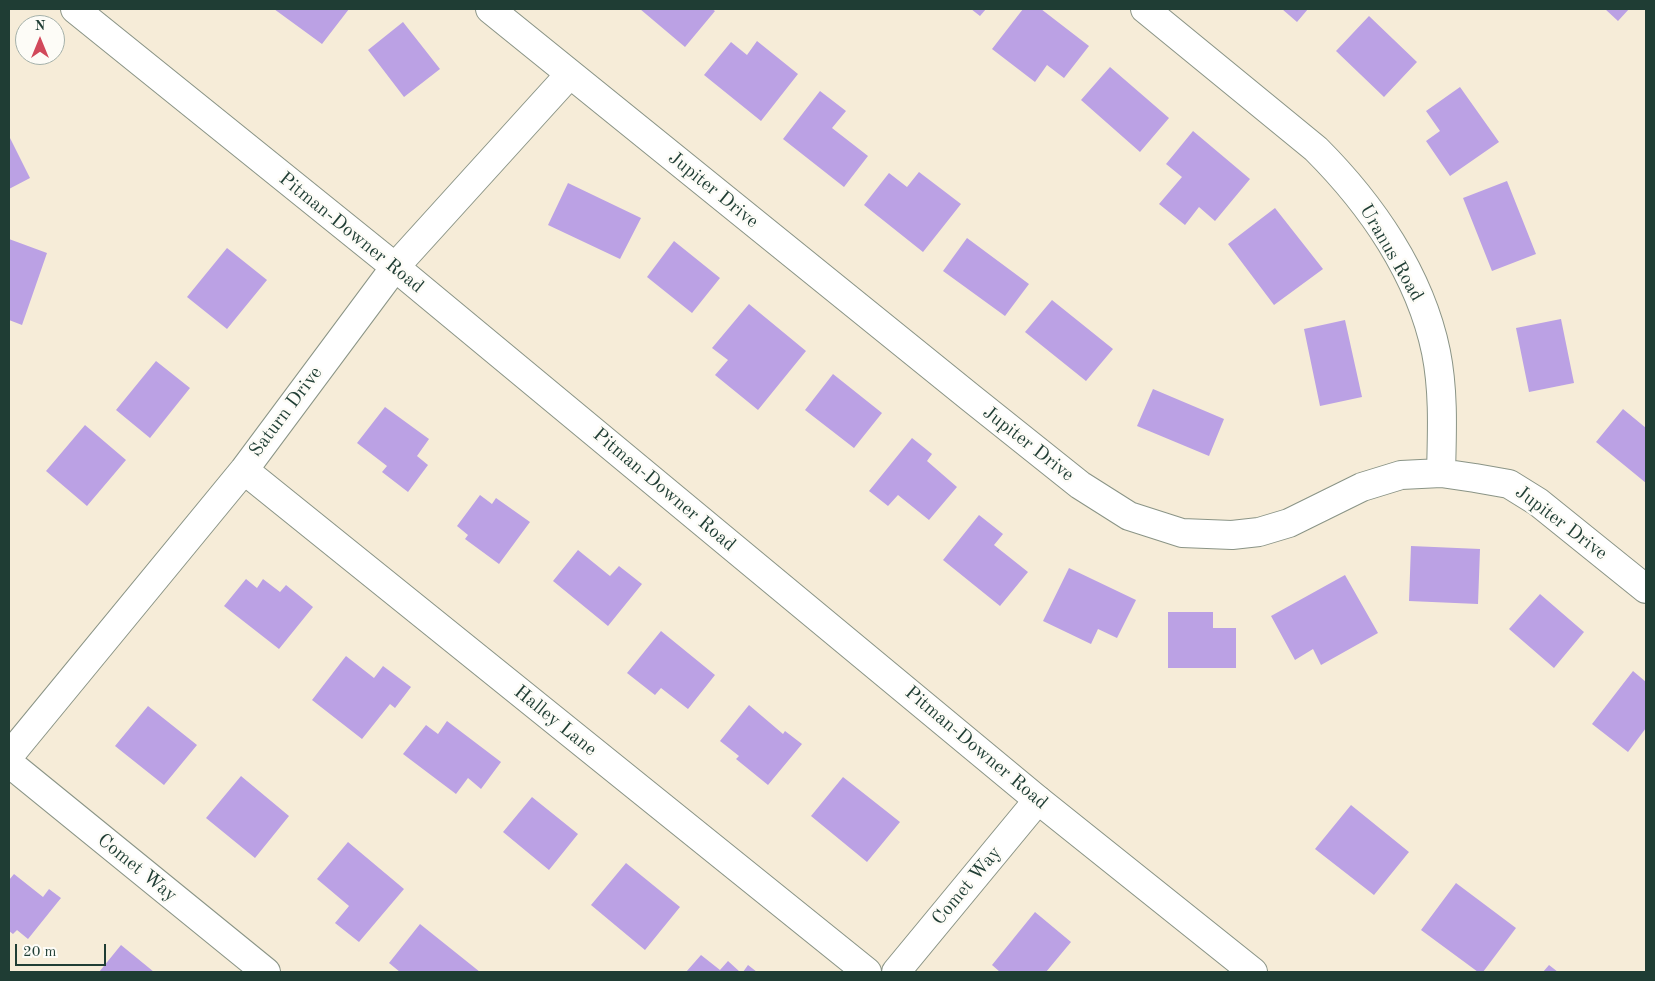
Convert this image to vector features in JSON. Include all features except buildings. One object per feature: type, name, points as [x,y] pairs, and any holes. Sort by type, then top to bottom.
[{"type":"street","name":"Pitman-Downer Road","points":[[74,9],[395,268],[1038,800],[1253,972]]},
{"type":"street","name":"Jupiter Drive","points":[[490,9],[1064,472],[1129,516],[1182,532],[1232,534],[1259,532],[1289,523],[1362,487],[1401,475],[1441,473],[1509,484],[1538,502],[1646,589]]},
{"type":"street","name":"Uranus Road","points":[[1145,9],[1316,148],[1340,173],[1382,228],[1415,289],[1428,321],[1436,353],[1443,423],[1441,473]]},
{"type":"street","name":"Saturn Drive","points":[[9,756],[244,470],[395,268],[570,74]]},
{"type":"street","name":"Halley Lane","points":[[244,470],[867,972]]},
{"type":"street","name":"Comet Way","points":[[9,763],[266,972]]},
{"type":"street","name":"Comet Way","points":[[896,972],[1038,800]]}]
